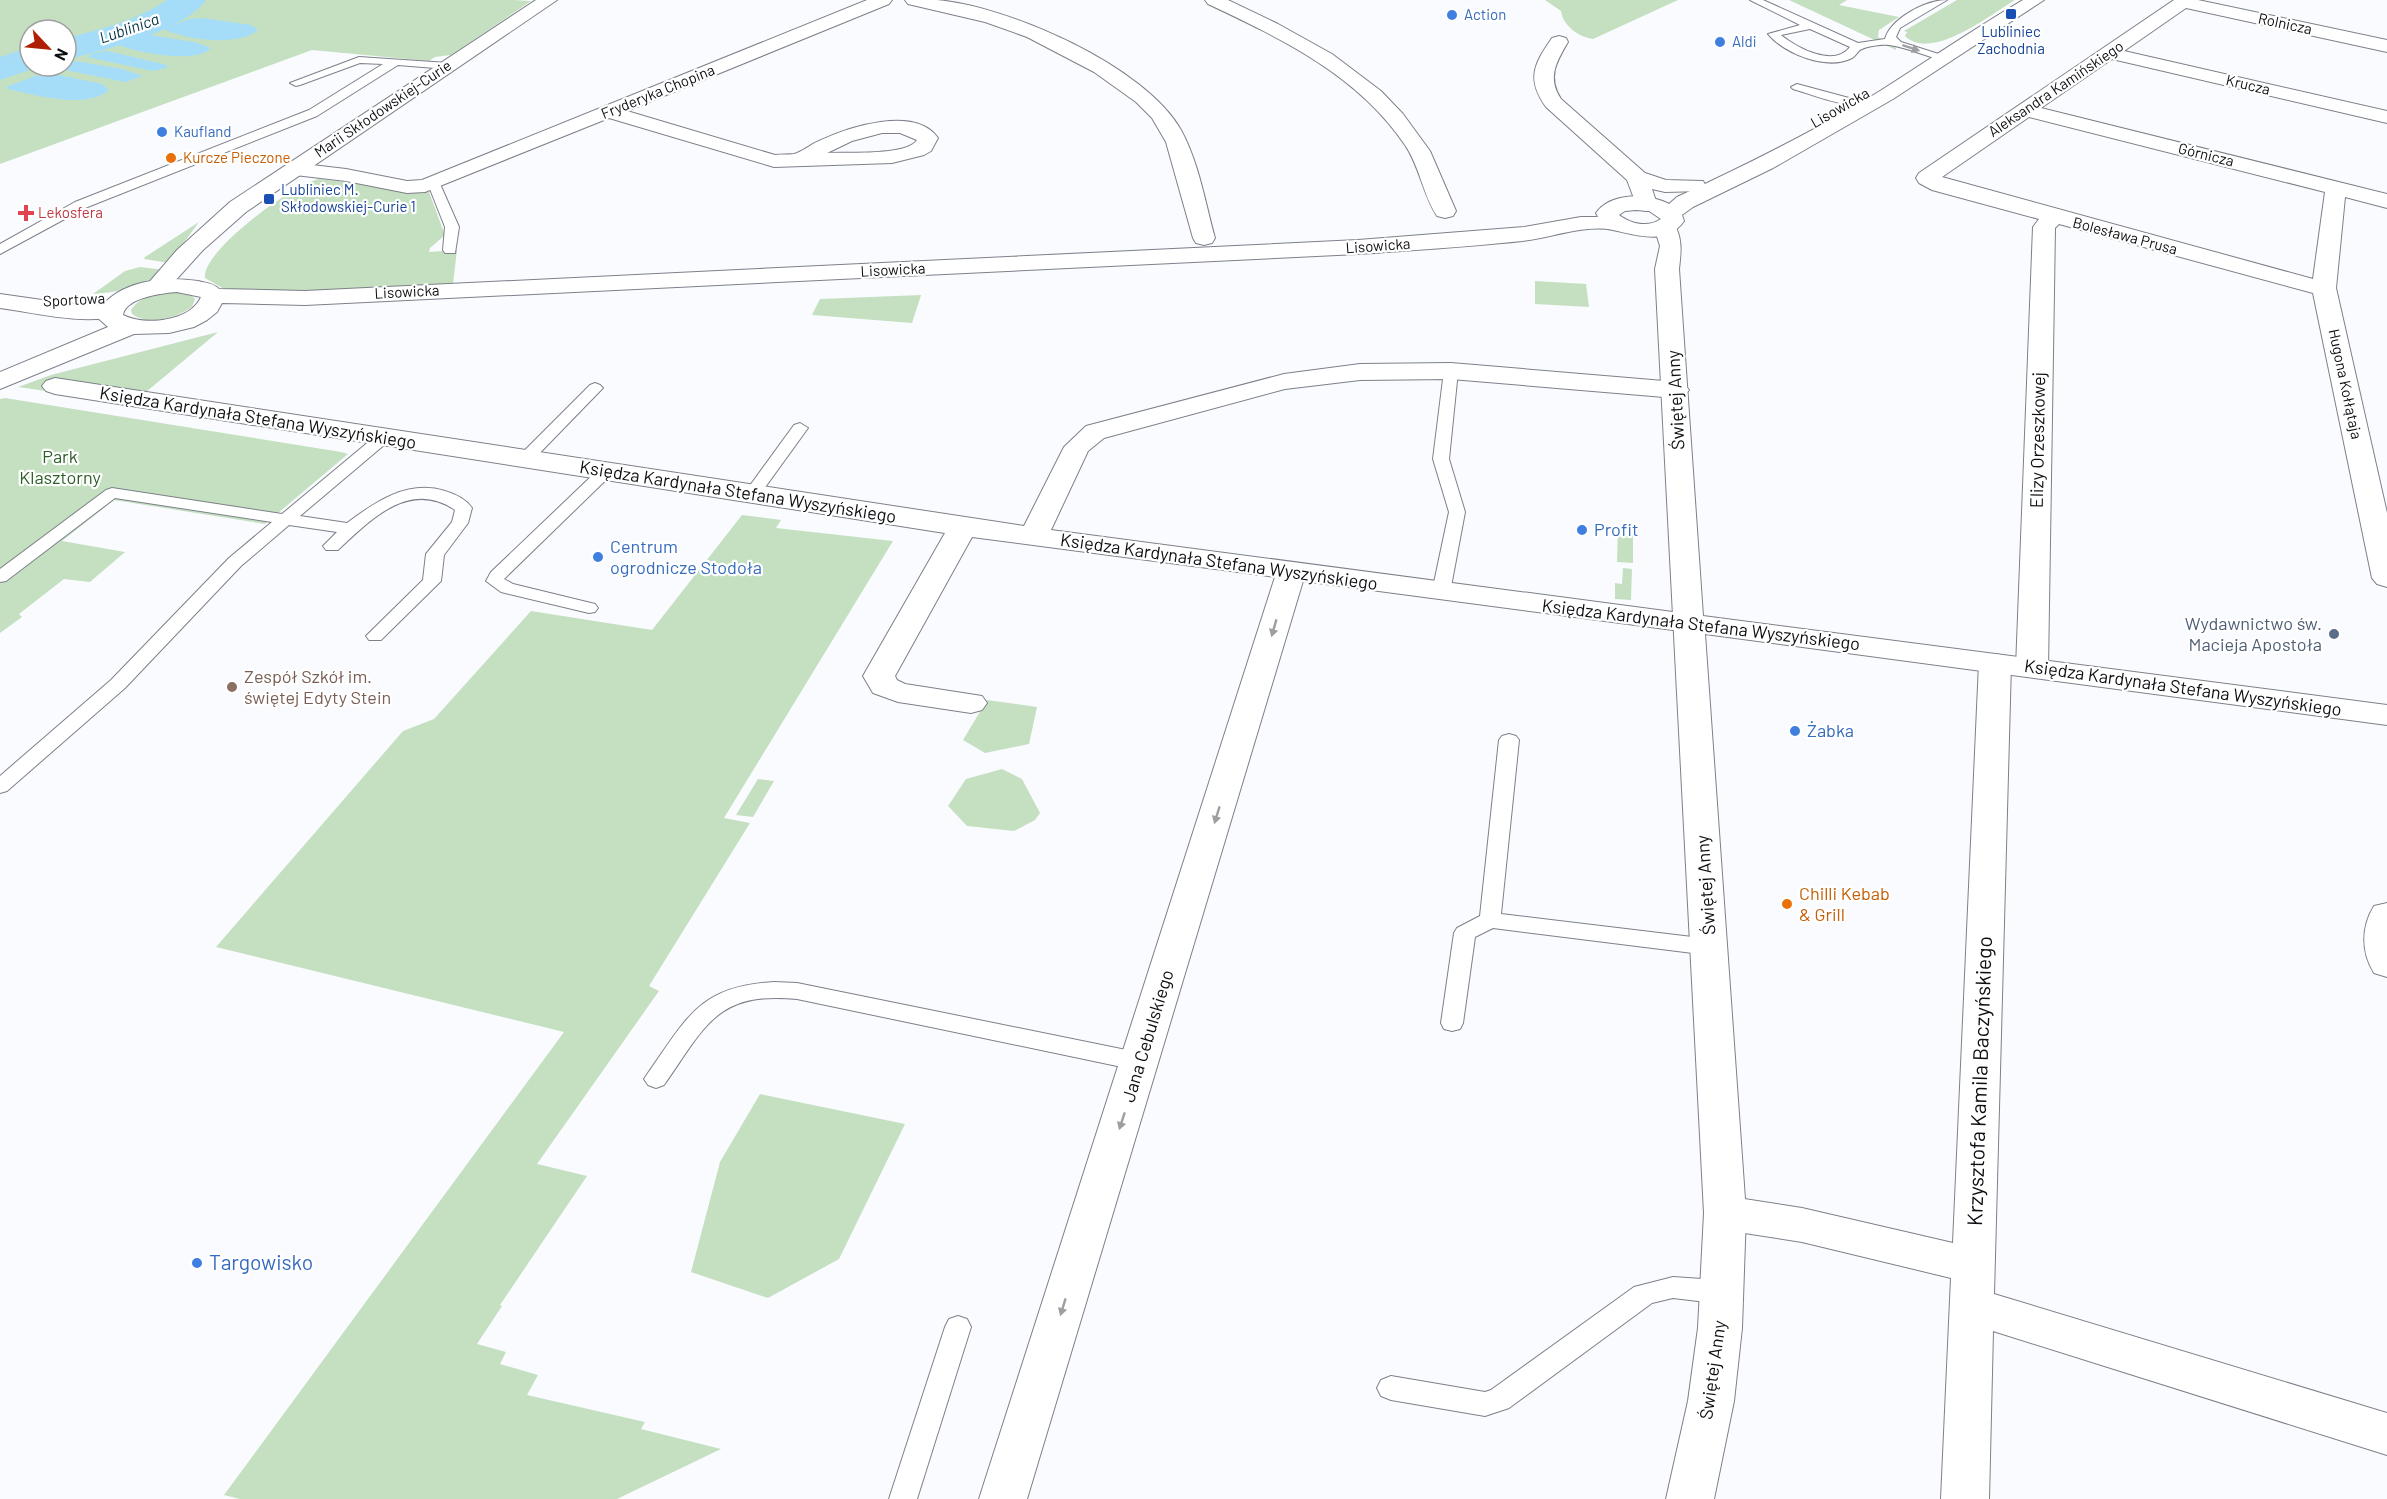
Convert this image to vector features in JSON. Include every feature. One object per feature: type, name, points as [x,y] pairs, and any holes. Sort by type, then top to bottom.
[{"type":"street","name":"Marii Skłodowskiej-Curie","points":[[157,287],[210,229],[238,207],[548,0]]},
{"type":"street","name":"Fryderyka Chopina","points":[[295,169],[346,175],[407,187],[434,184],[883,0]]},
{"type":"street","points":[[914,0],[1017,26],[1125,83],[1143,97],[1169,127],[1178,149],[1204,238]]},
{"type":"street","points":[[1214,0],[1328,58],[1383,103],[1416,145],[1445,211]]},
{"type":"street","name":"Lisowicka","points":[[157,287],[253,307],[305,298],[1358,247],[1532,233],[1581,224],[1629,202],[1695,186],[1753,159],[1850,108],[1877,100],[2035,0]]},
{"type":"street","name":"Rolnicza","points":[[2184,1],[2387,46]]},
{"type":"street","name":"Aleksandra Kamińskiego","points":[[1927,178],[2184,1]]},
{"type":"street","points":[[1559,42],[1543,70],[1542,84],[1547,94],[1629,202],[1638,230],[1668,220]]},
{"type":"street","name":"Krucza","points":[[2109,53],[2387,117]]},
{"type":"street","name":"Lisowicka","points":[[1668,220],[1685,202],[1766,164],[1850,108],[1867,90],[1940,59]]},
{"type":"street","name":"Górnicza","points":[[2024,110],[2387,201]]},
{"type":"street","points":[[610,112],[767,160],[816,161],[892,157],[917,151],[924,147],[928,138],[908,129],[875,128],[850,135],[800,160]]},
{"type":"street","name":"Bolesława Prusa","points":[[1927,178],[1940,185],[2053,217],[2324,288]]},
{"type":"street","name":"Hugona Kołłątaja","points":[[2339,189],[2334,195],[2324,288],[2387,578]]},
{"type":"street","points":[[1629,202],[1668,220]]},
{"type":"street","name":"Elizy Orzeszkowej","points":[[2014,666],[2044,227],[2053,217]]},
{"type":"street","name":"Świętej Anny","points":[[1668,220],[1671,246],[1667,269],[1725,1213],[1723,1293],[1711,1401],[1690,1499]]},
{"type":"street","name":"Świętej Anny","points":[[1638,230],[1654,247],[1667,269]]},
{"type":"street","points":[[195,246],[204,297]]},
{"type":"street","points":[[0,381],[118,314],[157,287]]},
{"type":"street","name":"Sportowa","points":[[0,301],[63,310],[118,314],[170,325],[190,319],[204,297]]},
{"type":"street","points":[[0,370],[118,314]]},
{"type":"street","points":[[1033,537],[1077,447],[1095,432],[1111,426],[1306,378],[1360,372],[1450,371],[1676,390]]},
{"type":"street","name":"Księdza Kardynała Stefana Wyszyńskiego","points":[[55,386],[1033,537],[2387,715]]},
{"type":"street","points":[[963,527],[879,676],[884,686],[898,692],[971,703]]},
{"type":"street","name":"Jana Cebulskiego","points":[[1003,1499],[1141,1062],[1291,572]]},
{"type":"street","name":"Krzysztofa Kamila Baczyńskiego","points":[[1965,1499],[1973,1286],[2014,666]]},
{"type":"street","points":[[2387,915],[2383,920],[2387,964]]},
{"type":"street","points":[[1725,1213],[1802,1225],[2387,1434]]},
{"type":"lane","points":[[1755,0],[1857,46],[1892,41],[1940,59]]},
{"type":"lane","points":[[1892,41],[1890,35],[1896,26],[1942,0]]},
{"type":"lane","points":[[1811,26],[1773,34],[1820,60],[1849,56],[1857,46]]},
{"type":"lane","points":[[296,83],[359,60],[448,66]]},
{"type":"lane","points":[[0,250],[80,205],[309,115],[396,62]]},
{"type":"lane","points":[[1797,87],[1850,108]]},
{"type":"lane","points":[[434,184],[452,227],[450,250]]},
{"type":"lane","points":[[1441,592],[1457,512],[1441,459],[1450,371]]},
{"type":"lane","points":[[525,459],[595,388]]},
{"type":"lane","points":[[752,494],[800,428]]},
{"type":"lane","points":[[0,787],[149,655],[217,580],[384,437]]},
{"type":"lane","points":[[589,608],[507,588],[495,581],[497,576],[605,472]]},
{"type":"lane","points":[[332,546],[350,529],[397,496],[419,492],[451,497],[464,508],[459,523],[435,554],[432,581],[375,636]]},
{"type":"lane","points":[[0,577],[112,494],[350,529]]},
{"type":"lane","points":[[1490,920],[1509,740]]},
{"type":"lane","points":[[1452,1023],[1464,933],[1490,920],[1709,947]]},
{"type":"lane","points":[[656,1079],[707,1009],[735,996],[776,989],[807,992],[1141,1062]]},
{"type":"lane","points":[[1391,1388],[1485,1404],[1499,1400],[1643,1295],[1665,1287],[1723,1293]]},
{"type":"lane","points":[[903,1499],[958,1327]]},
{"type":"green space","points":[[0,0],[531,1],[451,55],[435,57],[429,61],[312,50],[0,164]]},
{"type":"green space","points":[[1545,0],[1678,0],[1593,39],[1572,30],[1561,11]]},
{"type":"green space","points":[[1789,0],[1847,0],[1839,5],[1899,17],[1879,30],[1878,37],[1896,50]]},
{"type":"green space","points":[[1957,0],[2015,0],[1976,25],[1945,40],[1916,43],[1905,36],[1907,32],[1904,31]]},
{"type":"green space","points":[[319,179],[429,192],[445,235],[430,248],[429,252],[457,250],[453,284],[361,290],[248,292],[224,289],[205,278],[208,266],[233,236],[290,192]]},
{"type":"green space","points":[[199,222],[169,263],[144,259],[145,257]]},
{"type":"green space","points":[[140,267],[165,270],[131,288],[93,294],[125,271]]},
{"type":"green space","points":[[1535,281],[1586,284],[1589,307],[1535,304]]},
{"type":"green space","points":[[177,292],[195,299],[192,307],[170,317],[154,320],[146,320],[132,314],[131,310],[135,305],[145,298]]},
{"type":"green space","points":[[921,295],[912,323],[812,315],[820,299]]},
{"type":"green space","points":[[218,332],[146,392],[65,379],[46,391],[18,387],[51,375]]},
{"type":"green space","name":"Park Klasztorny","points":[[0,399],[348,454],[265,524],[114,500],[62,541],[125,552],[90,582],[64,579],[19,614],[22,617],[0,633]]},
{"type":"green space","points":[[742,515],[781,520],[776,528],[893,541],[724,818],[750,823],[649,986],[659,991],[537,1164],[587,1176],[500,1305],[502,1306],[477,1344],[506,1352],[500,1364],[538,1375],[527,1395],[645,1422],[641,1429],[721,1449],[617,1499],[240,1499],[224,1495],[564,1032],[216,947],[403,731],[434,719],[531,611],[652,630]]},
{"type":"green space","points":[[1618,527],[1633,529],[1633,563],[1617,562]]},
{"type":"green space","points":[[1623,568],[1632,569],[1631,600],[1615,599],[1615,583],[1622,584]]},
{"type":"green space","points":[[987,700],[1037,707],[1029,744],[985,753],[963,740]]},
{"type":"green space","points":[[1002,769],[1022,779],[1040,813],[1035,820],[1014,831],[967,826],[948,806],[966,779]]},
{"type":"green space","points":[[758,779],[774,781],[753,817],[736,815]]},
{"type":"green space","points":[[760,1094],[905,1124],[839,1259],[768,1298],[691,1272],[720,1162]]},
{"type":"water","points":[[203,18],[251,25],[258,30],[238,39],[212,40],[198,39],[164,29],[189,19]]},
{"type":"water","points":[[150,35],[194,42],[211,48],[204,53],[193,55],[166,56],[119,45],[140,36]]},
{"type":"water","points":[[108,51],[167,65],[166,68],[153,71],[87,57],[94,53]]},
{"type":"water","points":[[78,61],[122,69],[143,76],[125,82],[78,73]]},
{"type":"water","points":[[30,78],[73,78],[102,84],[109,90],[99,96],[74,100],[46,97],[6,87]]},
{"type":"waterway","name":"Lublinica","points":[[78,46],[106,39],[169,14],[189,0]]},
{"type":"waterway","name":"Lublinica","points":[[0,69],[18,62]]},
{"type":"place","name":"Lubliniec Zachodnia","points":[[2011,14]]},
{"type":"place","name":"Action","points":[[1452,15]]},
{"type":"place","name":"Aldi","points":[[1720,42]]},
{"type":"place","name":"Kaufland","points":[[162,132]]},
{"type":"place","name":"Kurcze Pieczone","points":[[171,158]]},
{"type":"place","name":"Lubliniec M. Skłodowskiej-Curie 1","points":[[269,199]]},
{"type":"place","name":"Lekosfera","points":[[26,213]]},
{"type":"place","name":"Profit","points":[[1582,530]]},
{"type":"place","name":"Centrum ogrodnicze Stodoła","points":[[598,557]]},
{"type":"place","name":"Wydawnictwo św. Macieja Apostoła","points":[[2334,634]]},
{"type":"place","name":"Zespół Szkół im. świętej Edyty Stein","points":[[232,687]]},
{"type":"place","name":"Żabka","points":[[1795,731]]},
{"type":"place","name":"Chilli Kebab & Grill","points":[[1787,904]]},
{"type":"place","name":"Targowisko","points":[[197,1263]]}]
